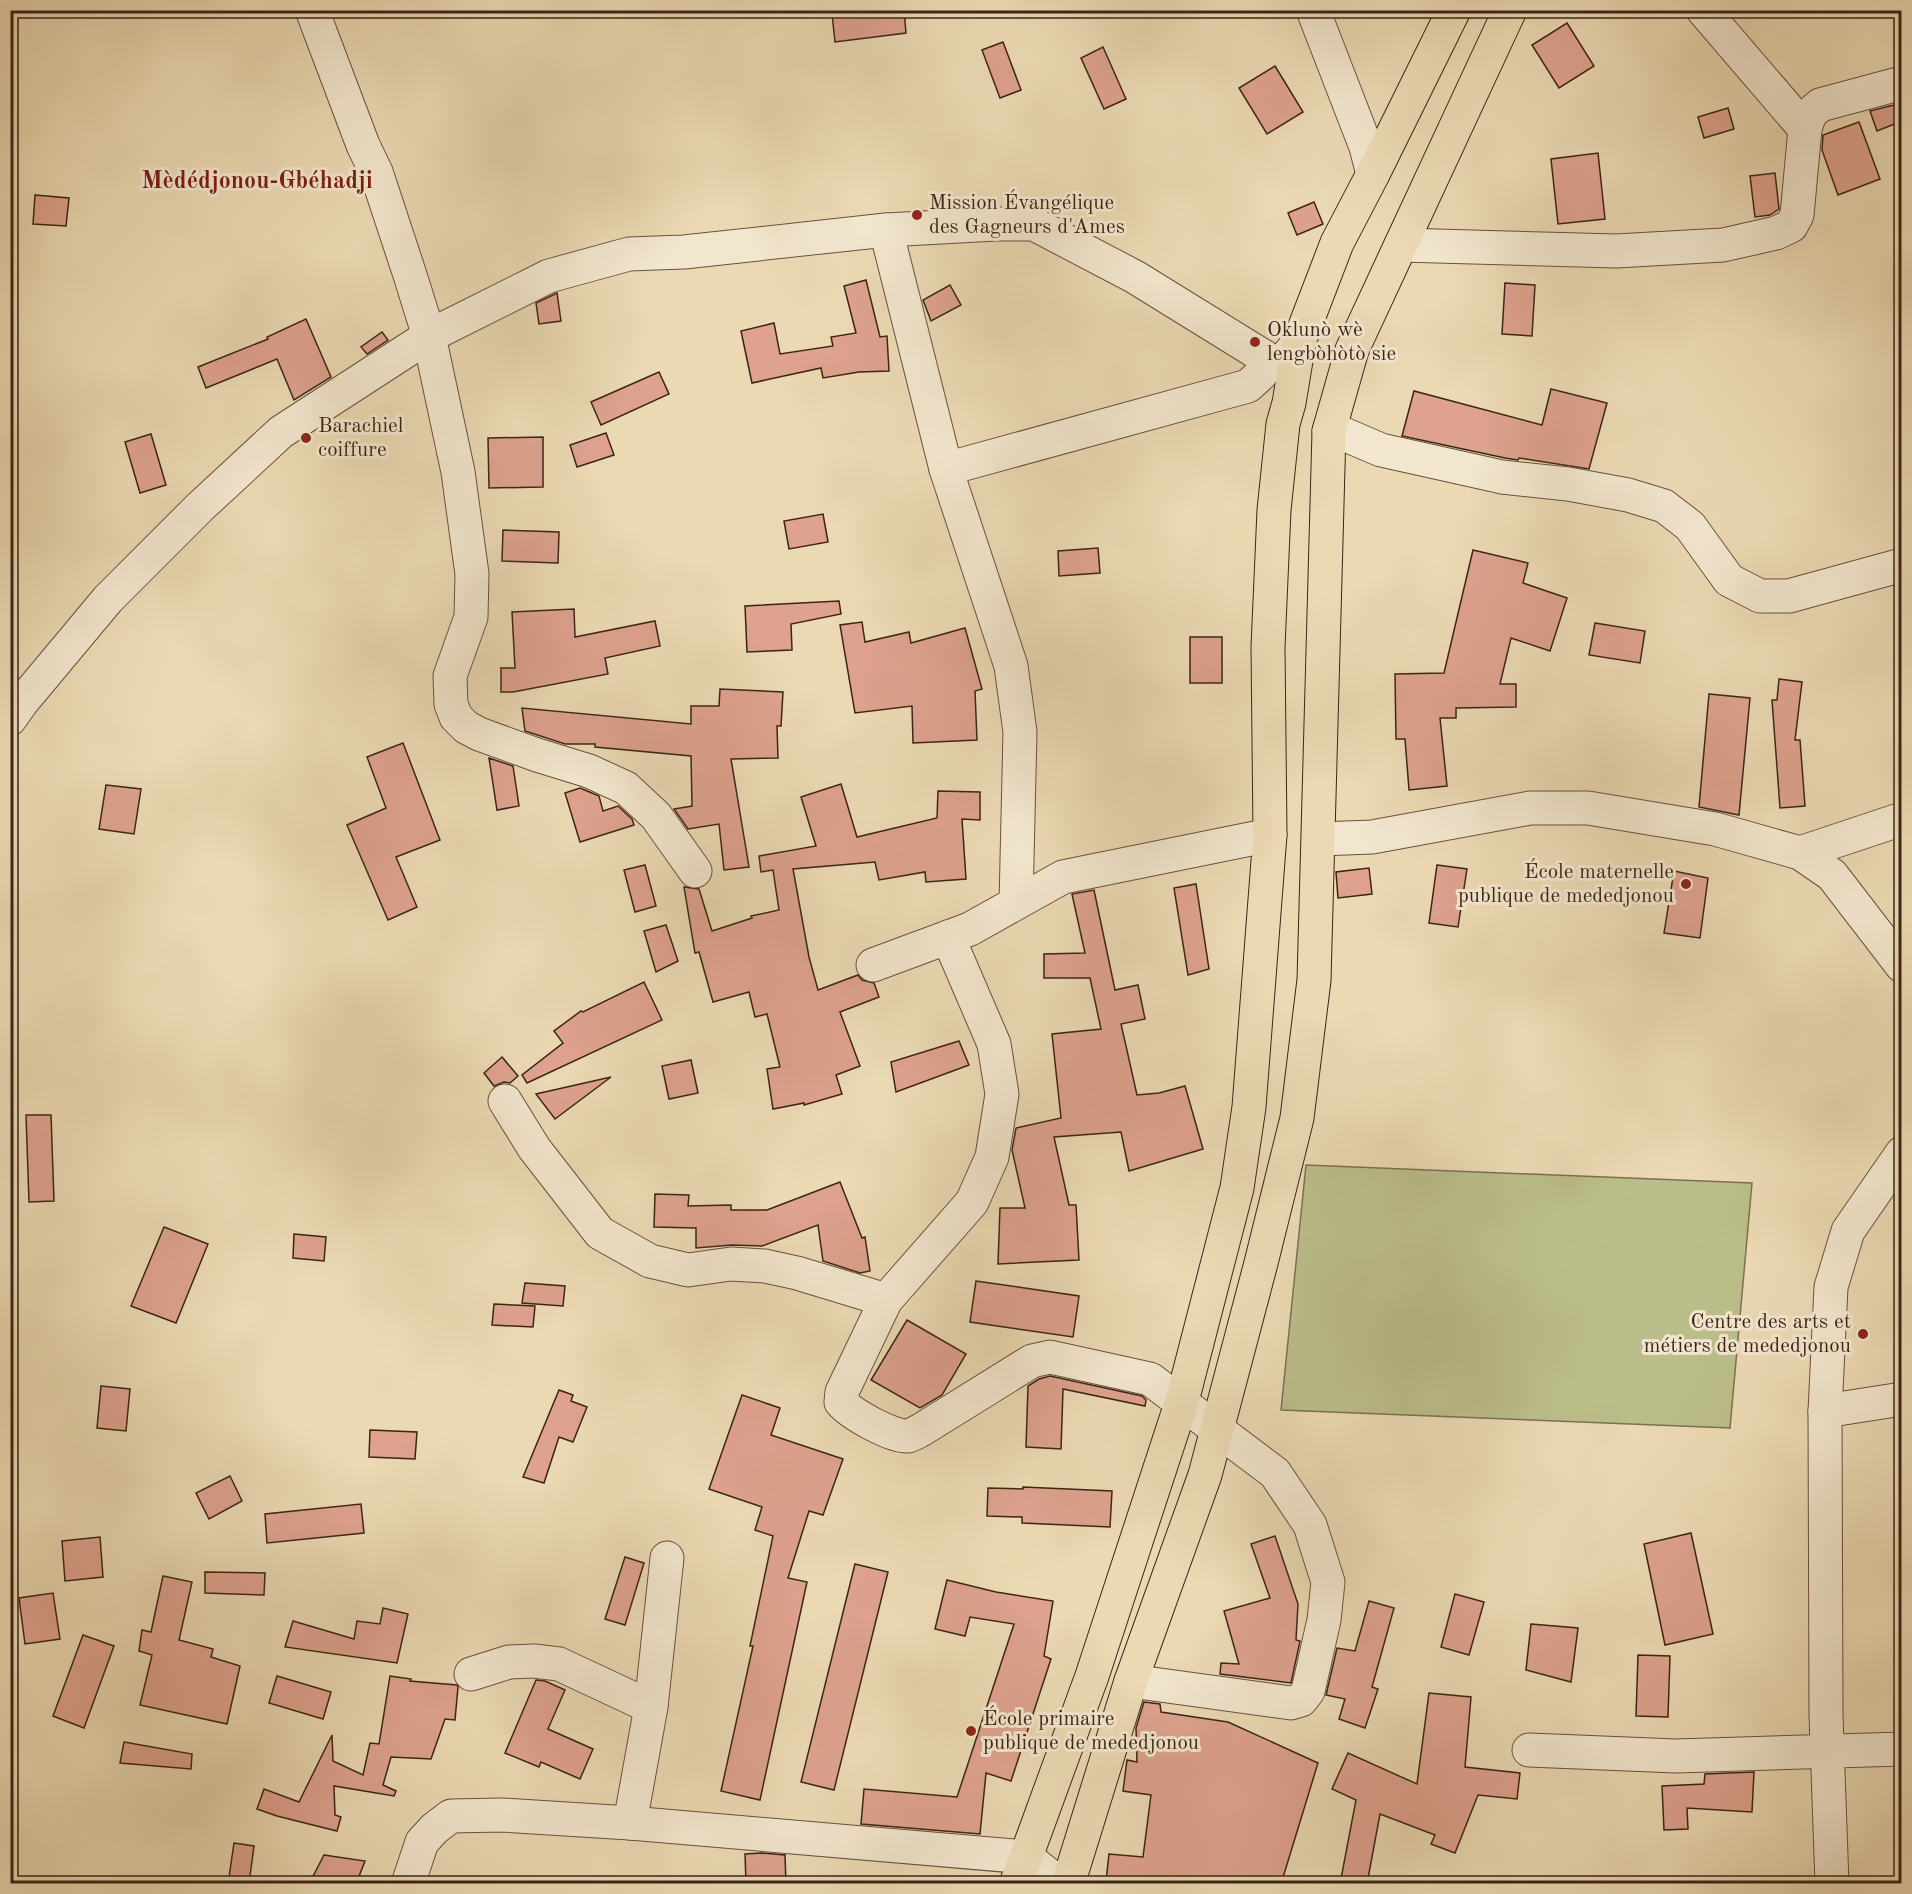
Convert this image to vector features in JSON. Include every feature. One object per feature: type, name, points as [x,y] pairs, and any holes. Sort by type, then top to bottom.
[{"type":"main road","points":[[1021,1870],[1092,1676],[1182,1401],[1237,1188],[1251,1084],[1270,835],[1268,647],[1273,544],[1283,424],[1288,403],[1282,356],[1336,243],[1455,10]]},
{"type":"main road","points":[[1068,1884],[1131,1681],[1205,1475],[1297,1118],[1314,980],[1329,431],[1352,350],[1510,10]]},
{"type":"street","points":[[312,10],[363,145],[376,172],[429,336],[458,472],[472,574],[471,617],[450,676],[451,704],[456,717],[466,727],[479,734],[589,771],[626,788],[656,816],[695,871]]},
{"type":"street","points":[[1313,10],[1366,147],[1373,174]]},
{"type":"street","points":[[1703,10],[1805,129]]},
{"type":"street","points":[[1401,245],[1617,251],[1723,245],[1776,233],[1791,226],[1797,215],[1805,129],[1810,114],[1820,105],[1902,83]]},
{"type":"street","points":[[10,719],[108,599],[200,507],[281,432],[429,336],[549,276],[629,254],[684,252],[886,230],[1034,224],[1282,356],[1248,386],[946,469]]},
{"type":"street","points":[[886,230],[946,469],[1011,666],[1020,732],[1016,903]]},
{"type":"street","points":[[1329,431],[1339,432],[1381,450],[1502,477],[1568,483],[1618,493],[1664,506],[1690,525],[1729,580],[1760,596],[1789,596],[1902,566]]},
{"type":"street","points":[[1319,838],[1335,840],[1372,837],[1530,808],[1588,808],[1715,829],[1800,853],[1832,875],[1902,966]]},
{"type":"street","points":[[1800,853],[1902,819]]},
{"type":"street","points":[[873,966],[970,929],[1063,877],[1270,835]]},
{"type":"street","points":[[948,937],[994,1044],[1002,1095],[992,1157],[972,1202],[886,1299],[842,1392],[841,1402],[848,1410],[896,1435],[909,1436],[1032,1360],[1050,1357],[1150,1378],[1275,1473],[1310,1525],[1328,1582],[1324,1620],[1308,1691],[1301,1700],[1291,1702],[1131,1681]]},
{"type":"street","points":[[505,1101],[534,1148],[600,1233],[650,1261],[688,1270],[731,1264],[765,1266],[886,1299]]},
{"type":"street","points":[[1832,1884],[1826,1703],[1825,1411],[1831,1287],[1848,1231],[1902,1153]]},
{"type":"street","points":[[1825,1411],[1902,1399]]},
{"type":"street","points":[[630,1823],[651,1707],[667,1558]]},
{"type":"street","points":[[471,1674],[510,1662],[534,1661],[559,1664],[651,1707]]},
{"type":"street","points":[[1529,1750],[1676,1756],[1902,1749]]},
{"type":"street","points":[[408,1884],[422,1842],[451,1816],[502,1815],[630,1823],[1021,1870],[1060,1884]]},
{"type":"green space","points":[[1306,1165],[1752,1183],[1730,1428],[1281,1410]]},
{"type":"building","points":[[858,10],[904,10],[906,33],[835,42],[832,14]]},
{"type":"building","points":[[1567,23],[1594,66],[1559,88],[1532,45]]},
{"type":"building","points":[[1003,42],[1021,90],[1000,98],[982,50]]},
{"type":"building","points":[[1103,47],[1126,99],[1104,109],[1081,58]]},
{"type":"building","points":[[1275,66],[1303,112],[1267,134],[1239,88]]},
{"type":"building","points":[[1902,103],[1902,121],[1877,131],[1870,111]]},
{"type":"building","points":[[1728,108],[1734,129],[1704,138],[1698,117]]},
{"type":"building","points":[[1859,122],[1880,179],[1838,195],[1822,150],[1823,135]]},
{"type":"building","points":[[1598,153],[1605,219],[1558,224],[1551,159]]},
{"type":"building","points":[[1775,173],[1779,209],[1770,215],[1755,217],[1750,176]]},
{"type":"building","points":[[35,195],[69,198],[66,226],[33,224]]},
{"type":"building","points":[[1314,202],[1323,224],[1297,235],[1288,213]]},
{"type":"building","points":[[866,280],[880,337],[887,336],[889,371],[859,372],[823,378],[821,368],[752,383],[741,331],[774,323],[780,354],[833,346],[831,337],[856,333],[844,286]]},
{"type":"building","points":[[1505,283],[1535,285],[1532,336],[1502,334]]},
{"type":"building","points":[[950,285],[961,305],[931,321],[923,300]]},
{"type":"building","points":[[557,293],[561,321],[539,324],[536,303]]},
{"type":"building","points":[[306,319],[331,377],[294,400],[277,359],[206,388],[198,367],[268,339],[267,337]]},
{"type":"building","points":[[382,332],[388,340],[367,354],[361,347]]},
{"type":"building","points":[[659,372],[669,394],[601,425],[591,402]]},
{"type":"building","points":[[1551,389],[1607,403],[1589,469],[1519,458],[1518,460],[1505,458],[1402,436],[1414,391],[1542,425]]},
{"type":"building","points":[[606,433],[614,455],[577,467],[570,445]]},
{"type":"building","points":[[151,434],[166,485],[140,493],[125,442]]},
{"type":"building","points":[[543,437],[543,487],[489,488],[488,438]]},
{"type":"building","points":[[823,514],[828,542],[789,549],[784,521]]},
{"type":"building","points":[[503,530],[559,532],[558,563],[502,561]]},
{"type":"building","points":[[1098,548],[1100,573],[1059,576],[1058,551]]},
{"type":"building","points":[[1473,550],[1528,563],[1523,583],[1567,598],[1550,651],[1511,638],[1500,684],[1516,684],[1516,707],[1456,708],[1456,718],[1440,718],[1447,786],[1409,790],[1405,739],[1396,739],[1395,674],[1444,673]]},
{"type":"building","points":[[839,601],[841,614],[791,624],[792,650],[747,652],[745,606]]},
{"type":"building","points":[[574,609],[575,637],[655,621],[660,646],[605,658],[608,674],[513,692],[501,692],[501,668],[515,668],[512,612]]},
{"type":"building","points":[[862,622],[865,642],[909,632],[911,643],[965,628],[982,689],[975,691],[977,740],[913,743],[912,706],[855,713],[840,625]]},
{"type":"building","points":[[1595,623],[1645,631],[1640,663],[1589,655]]},
{"type":"building","points":[[1190,637],[1222,637],[1222,683],[1190,683]]},
{"type":"building","points":[[1779,679],[1802,682],[1795,740],[1800,740],[1805,806],[1780,808],[1772,700],[1777,700]]},
{"type":"building","points":[[720,689],[783,692],[781,726],[777,726],[778,758],[731,759],[749,867],[724,870],[719,824],[688,829],[674,809],[692,806],[691,756],[595,747],[595,744],[565,744],[525,731],[522,708],[691,724],[691,706],[719,706]]},
{"type":"building","points":[[1709,694],[1750,698],[1739,815],[1699,807]]},
{"type":"building","points":[[403,743],[440,840],[396,857],[417,907],[388,920],[347,825],[386,808],[367,757]]},
{"type":"building","points":[[489,758],[513,766],[519,806],[497,810]]},
{"type":"building","points":[[841,784],[857,837],[937,818],[938,791],[980,792],[980,820],[962,819],[966,879],[926,882],[925,872],[879,880],[875,862],[793,869],[809,957],[818,990],[858,975],[862,980],[874,983],[879,997],[840,1012],[860,1066],[836,1075],[842,1094],[804,1105],[804,1103],[773,1109],[767,1069],[780,1067],[767,1014],[755,1017],[749,992],[713,1002],[699,952],[695,953],[684,887],[699,889],[712,931],[752,918],[751,916],[779,910],[773,870],[761,872],[759,856],[816,846],[801,797]]},
{"type":"building","points":[[106,785],[141,789],[134,834],[99,829]]},
{"type":"building","points":[[580,788],[599,796],[603,811],[618,806],[632,819],[634,825],[580,842],[565,793]]},
{"type":"building","points":[[645,865],[656,906],[635,912],[624,870]]},
{"type":"building","points":[[1437,865],[1467,869],[1458,927],[1429,923]]},
{"type":"building","points":[[1369,868],[1372,894],[1338,898],[1336,872]]},
{"type":"building","points":[[1674,871],[1708,878],[1700,938],[1664,933]]},
{"type":"building","points":[[1196,884],[1209,969],[1188,975],[1174,888]]},
{"type":"building","points":[[1094,890],[1115,990],[1138,985],[1145,1019],[1121,1024],[1137,1095],[1159,1093],[1185,1086],[1203,1149],[1129,1171],[1121,1132],[1054,1137],[1069,1205],[1076,1205],[1079,1260],[998,1264],[1000,1208],[1025,1208],[1012,1150],[1016,1128],[1061,1118],[1052,1034],[1101,1029],[1090,978],[1044,978],[1044,954],[1085,953],[1072,894]]},
{"type":"building","points":[[666,925],[678,961],[656,972],[644,931]]},
{"type":"building","points":[[644,982],[662,1020],[527,1083],[522,1075],[563,1043],[554,1031],[581,1011]]},
{"type":"building","points":[[959,1041],[969,1065],[896,1092],[891,1062]]},
{"type":"building","points":[[502,1057],[518,1076],[510,1083],[504,1082],[494,1086],[484,1073]]},
{"type":"building","points":[[691,1060],[698,1093],[669,1099],[662,1066]]},
{"type":"building","points":[[611,1077],[555,1119],[536,1094]]},
{"type":"building","points":[[26,1115],[51,1115],[54,1201],[29,1202]]},
{"type":"building","points":[[840,1182],[862,1238],[865,1237],[870,1271],[860,1273],[823,1261],[818,1225],[762,1246],[732,1245],[696,1248],[696,1228],[654,1227],[655,1194],[689,1195],[688,1206],[731,1205],[731,1210],[767,1210]]},
{"type":"building","points":[[164,1227],[208,1244],[176,1323],[131,1306]]},
{"type":"building","points":[[294,1234],[326,1237],[324,1261],[293,1258]]},
{"type":"building","points":[[976,1281],[1079,1296],[1073,1337],[970,1322]]},
{"type":"building","points":[[525,1283],[565,1286],[563,1306],[522,1303]]},
{"type":"building","points":[[494,1304],[535,1306],[533,1327],[492,1325]]},
{"type":"building","points":[[907,1320],[966,1354],[942,1395],[920,1408],[871,1380]]},
{"type":"building","points":[[1050,1376],[1142,1396],[1146,1400],[1145,1406],[1063,1389],[1061,1449],[1026,1447],[1028,1386],[1039,1379]]},
{"type":"building","points":[[101,1386],[130,1389],[126,1431],[97,1428]]},
{"type":"building","points":[[559,1390],[573,1395],[571,1401],[587,1407],[573,1442],[559,1437],[544,1483],[523,1477]]},
{"type":"building","points":[[742,1395],[780,1408],[771,1435],[843,1459],[823,1515],[809,1511],[788,1578],[807,1582],[760,1800],[721,1791],[753,1646],[750,1646],[773,1536],[755,1530],[762,1507],[709,1489]]},
{"type":"building","points":[[370,1430],[417,1432],[415,1459],[369,1457]]},
{"type":"building","points":[[230,1476],[242,1501],[209,1519],[196,1493]]},
{"type":"building","points":[[1023,1487],[1112,1491],[1110,1527],[1022,1523],[1022,1517],[987,1516],[988,1488],[1023,1489]]},
{"type":"building","points":[[361,1504],[364,1533],[267,1543],[265,1514]]},
{"type":"building","points":[[1691,1533],[1713,1634],[1665,1645],[1644,1544]]},
{"type":"building","points":[[1275,1536],[1298,1604],[1296,1640],[1300,1641],[1291,1683],[1220,1674],[1221,1663],[1239,1664],[1224,1611],[1270,1598],[1251,1544]]},
{"type":"building","points":[[100,1537],[103,1577],[65,1581],[62,1541]]},
{"type":"building","points":[[625,1557],[644,1563],[625,1625],[605,1619]]},
{"type":"building","points":[[855,1564],[888,1572],[834,1790],[801,1782]]},
{"type":"building","points":[[205,1572],[265,1573],[264,1595],[205,1593]]},
{"type":"building","points":[[163,1576],[192,1582],[179,1640],[213,1649],[211,1657],[240,1666],[227,1724],[140,1705],[152,1655],[139,1651],[142,1630],[151,1632]]},
{"type":"building","points":[[947,1580],[996,1592],[1053,1601],[1044,1656],[1051,1659],[1011,1781],[986,1773],[980,1834],[861,1824],[864,1789],[957,1797],[1014,1624],[970,1617],[965,1636],[935,1629]]},
{"type":"building","points":[[53,1593],[60,1639],[25,1644],[19,1598]]},
{"type":"building","points":[[1455,1594],[1484,1602],[1469,1655],[1441,1647]]},
{"type":"building","points":[[1369,1601],[1394,1608],[1372,1687],[1378,1689],[1365,1728],[1339,1719],[1345,1699],[1326,1695],[1337,1648],[1355,1651]]},
{"type":"building","points":[[383,1608],[408,1614],[397,1663],[285,1647],[293,1621],[354,1639],[357,1621],[380,1624]]},
{"type":"building","points":[[1531,1624],[1578,1628],[1571,1682],[1526,1670]]},
{"type":"building","points":[[83,1635],[114,1646],[84,1728],[53,1716]]},
{"type":"building","points":[[1638,1655],[1670,1656],[1668,1717],[1636,1716]]},
{"type":"building","points":[[277,1676],[331,1692],[323,1719],[269,1703]]},
{"type":"building","points":[[390,1676],[411,1679],[410,1681],[457,1685],[458,1687],[455,1720],[445,1719],[431,1759],[391,1757],[383,1785],[396,1791],[394,1796],[334,1786],[335,1815],[341,1817],[337,1831],[257,1809],[264,1789],[299,1802],[332,1735],[333,1761],[363,1775],[370,1743],[379,1744]]},
{"type":"building","points":[[536,1680],[545,1681],[565,1690],[548,1729],[593,1749],[580,1779],[541,1762],[539,1767],[505,1753]]},
{"type":"building","points":[[1429,1693],[1471,1697],[1465,1767],[1520,1773],[1517,1799],[1478,1795],[1455,1853],[1431,1844],[1435,1835],[1380,1814],[1367,1884],[1340,1884],[1356,1800],[1332,1789],[1348,1753],[1417,1784]]},
{"type":"building","points":[[1144,1702],[1160,1704],[1161,1712],[1228,1722],[1318,1763],[1281,1884],[1125,1884],[1106,1881],[1109,1854],[1143,1857],[1151,1795],[1123,1791],[1127,1760],[1137,1762],[1136,1728]]},
{"type":"building","points":[[124,1742],[192,1754],[191,1769],[120,1763]]},
{"type":"building","points":[[1754,1772],[1752,1812],[1687,1808],[1688,1829],[1664,1830],[1662,1786],[1704,1784],[1705,1774]]},
{"type":"building","points":[[234,1843],[254,1846],[249,1884],[228,1884]]},
{"type":"building","points":[[745,1854],[785,1855],[786,1884],[746,1884]]},
{"type":"building","points":[[324,1855],[365,1861],[356,1884],[309,1884]]},
{"type":"place","name":"Mission Évangélique des Gagneurs d'Ames","points":[[917,215]]},
{"type":"place","name":"Oklunò wè lengbòhòtò sie","points":[[1255,342]]},
{"type":"place","name":"Barachiel coiffure","points":[[306,438]]},
{"type":"place","name":"École maternelle publique de mededjonou","points":[[1686,884]]},
{"type":"place","name":"Centre des arts et métiers de mededjonou","points":[[1863,1334]]},
{"type":"place","name":"École primaire publique de mededjonou","points":[[971,1731]]},
{"type":"district","name":"Mèdédjonou-Gbéhadji","points":[[257,182]]}]
